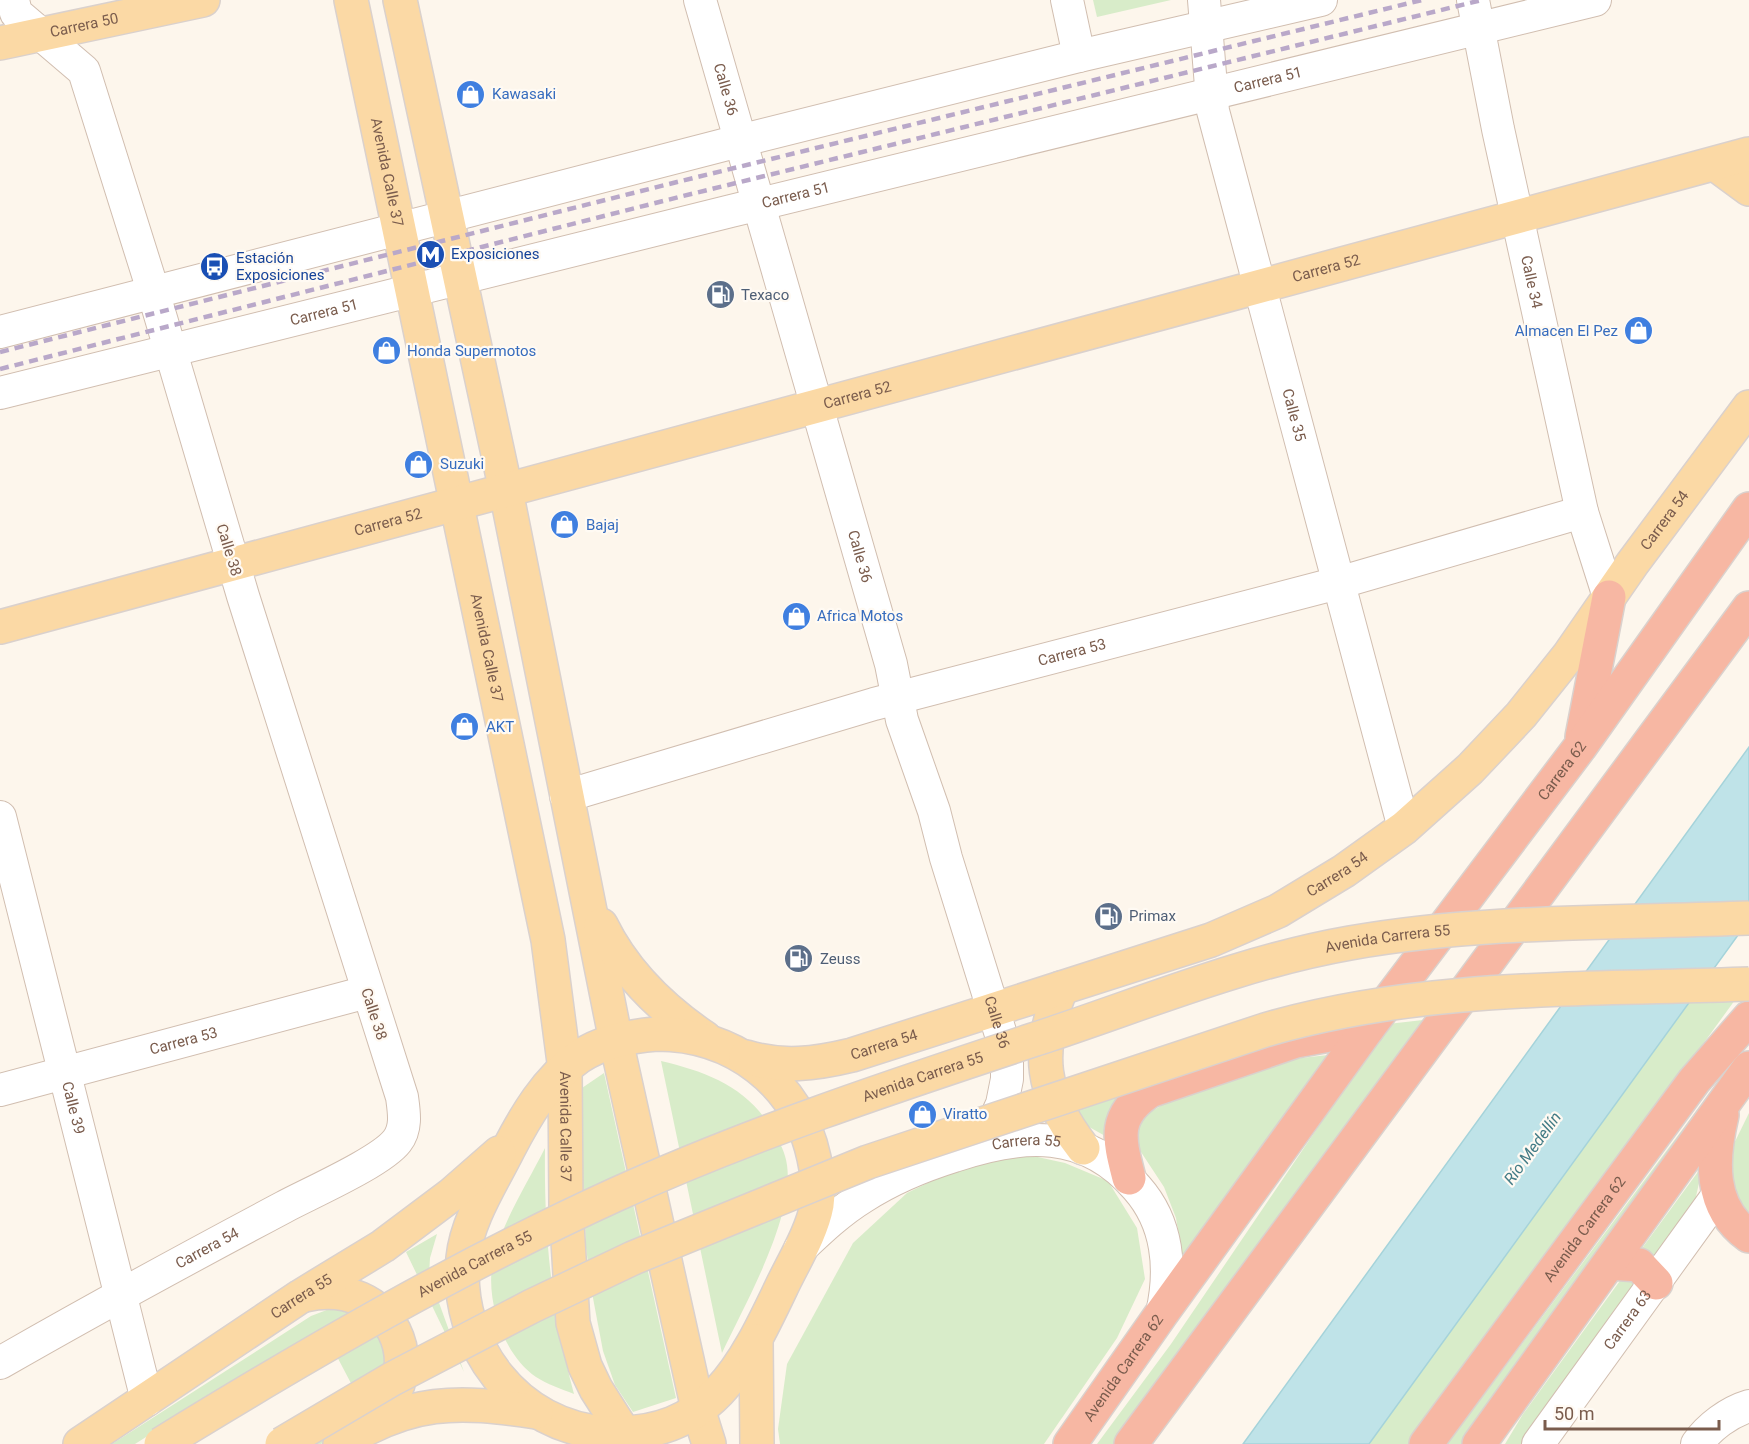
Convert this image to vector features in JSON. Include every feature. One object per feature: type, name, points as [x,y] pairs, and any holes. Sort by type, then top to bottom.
[{"type":"highway","name":"Carrera 62","points":[[1368,1028],[1580,747],[1749,509]]},
{"type":"highway","points":[[1580,747],[1608,597]]},
{"type":"highway","points":[[1131,1444],[1749,608]]},
{"type":"highway","name":"Avenida Carrera 62","points":[[1426,1444],[1694,1081],[1749,1018]]},
{"type":"highway","points":[[1129,1178],[1120,1132],[1124,1118],[1134,1101],[1150,1091],[1296,1041],[1368,1028]]},
{"type":"highway","name":"Avenida Carrera 62","points":[[1070,1444],[1162,1312],[1368,1028]]},
{"type":"highway","points":[[1479,1444],[1749,1068]]},
{"type":"highway","points":[[1723,1107],[1714,1170],[1718,1196],[1728,1215],[1749,1236]]},
{"type":"highway","points":[[1610,1263],[1639,1265],[1656,1283]]},
{"type":"main road","name":"Carrera 50","points":[[0,43],[61,32],[203,0]]},
{"type":"main road","name":"Avenida Calle 37","points":[[351,0],[548,940],[565,1070],[566,1208],[573,1323],[585,1366],[626,1439]]},
{"type":"main road","points":[[400,0],[506,491],[616,1041],[698,1409],[709,1444]]},
{"type":"main road","name":"Carrera 52","points":[[0,627],[1749,154]]},
{"type":"main road","points":[[1715,164],[1749,189]]},
{"type":"main road","name":"Carrera 54","points":[[746,1057],[771,1064],[828,1061],[993,1010],[1211,940],[1278,911],[1344,871],[1404,828],[1470,769],[1521,715],[1569,655],[1608,597],[1749,407]]},
{"type":"main road","points":[[590,905],[606,937],[632,974],[667,1010],[712,1042]]},
{"type":"main road","name":"Avenida Carrera 55","points":[[161,1444],[346,1332],[616,1194],[873,1093],[1237,972],[1347,943],[1401,935],[1538,926],[1749,918]]},
{"type":"main road","points":[[282,1444],[412,1369],[633,1258],[868,1162],[1265,1030],[1312,1016],[1424,999],[1749,984]]},
{"type":"main road","points":[[1061,988],[1044,1040],[1046,1070],[1049,1089],[1057,1107],[1066,1125],[1083,1148]]},
{"type":"main road","points":[[665,1034],[692,1036],[746,1057],[769,1076],[789,1099],[811,1143],[816,1167],[817,1206],[799,1250],[756,1340],[730,1382],[698,1409],[626,1439],[574,1435],[537,1412],[510,1391],[483,1358],[469,1325],[462,1290],[463,1257],[468,1233],[514,1139],[537,1101],[579,1057],[616,1041],[665,1034]]},
{"type":"main road","name":"Carrera 55","points":[[80,1444],[417,1221],[514,1139]]},
{"type":"main road","points":[[301,1296],[322,1291],[353,1296],[381,1312],[394,1330],[401,1350],[402,1372],[397,1392],[386,1411],[370,1425],[340,1444]]},
{"type":"main road","points":[[756,1340],[757,1444]]},
{"type":"main road","points":[[370,1425],[417,1409],[451,1403],[537,1412]]},
{"type":"street","name":"Calle 38","points":[[13,0],[16,13],[84,71],[171,352],[233,564],[402,1097],[404,1126]]},
{"type":"street","name":"Calle 36","points":[[700,0],[757,205],[891,664],[902,720],[934,811],[1007,1054],[1007,1079],[1002,1104],[983,1146]]},
{"type":"street","points":[[1067,0],[1079,56]]},
{"type":"street","points":[[0,332],[739,141],[1079,56],[1205,14],[1321,0]]},
{"type":"street","name":"Carrera 51","points":[[0,393],[1212,94],[1477,15],[1595,0]]},
{"type":"street","name":"Calle 35","points":[[1205,14],[1213,111],[1404,828]]},
{"type":"street","name":"Calle 34","points":[[1477,15],[1517,218],[1582,512],[1608,597]]},
{"type":"street","name":"Carrera 53","points":[[566,796],[898,698],[1338,583],[1582,512]]},
{"type":"street","name":"Calle 39","points":[[0,817],[4,852],[65,1074],[147,1400]]},
{"type":"street","name":"Carrera 53","points":[[0,1090],[367,992]]},
{"type":"street","name":"Carrera 54","points":[[0,1363],[120,1294],[382,1154],[399,1139],[404,1126]]},
{"type":"street","name":"Carrera 55","points":[[799,1250],[829,1222],[889,1181],[918,1168],[983,1146],[1031,1138],[1058,1140],[1083,1148],[1108,1161],[1129,1178],[1143,1194],[1161,1231],[1168,1272],[1162,1312]]},
{"type":"street","name":"Carrera 63","points":[[1538,1444],[1718,1196]]},
{"type":"street","points":[[1697,1444],[1705,1432],[1738,1409],[1749,1406]]},
{"type":"green space","points":[[1093,0],[1171,0],[1097,17]]},
{"type":"green space","points":[[1735,1000],[1412,1444],[1369,1444],[1689,1003]]},
{"type":"green space","points":[[1423,1020],[1114,1444],[1097,1444],[1171,1344],[1388,1024]]},
{"type":"green space","points":[[1328,1055],[1183,1260],[1176,1218],[1164,1187],[1139,1149],[1136,1138],[1139,1125],[1147,1114],[1174,1098],[1283,1060]]},
{"type":"green space","points":[[661,1061],[707,1075],[747,1099],[768,1123],[785,1156],[788,1177],[778,1229],[756,1283],[722,1353]]},
{"type":"green space","points":[[604,1073],[676,1398],[633,1412],[615,1385],[603,1351],[586,1248],[579,1090]]},
{"type":"green space","points":[[1138,1090],[1107,1137],[1066,1114]]},
{"type":"green space","points":[[1706,1098],[1607,1245],[1462,1444],[1447,1444]]},
{"type":"green space","points":[[1749,1113],[1749,1213],[1729,1186],[1724,1164]]},
{"type":"green space","points":[[545,1148],[550,1272],[554,1302],[574,1394],[536,1377],[524,1367],[506,1341],[494,1309],[491,1276],[497,1246],[516,1203]]},
{"type":"green space","points":[[1015,1152],[1065,1163],[1108,1181],[1137,1228],[1145,1279],[1117,1338],[1044,1444],[780,1444],[778,1429],[787,1364],[853,1243],[907,1193],[977,1159]]},
{"type":"green space","points":[[1703,1165],[1693,1210],[1656,1262],[1640,1251]]},
{"type":"green space","points":[[437,1234],[430,1258],[429,1275],[464,1372],[406,1252]]},
{"type":"green space","points":[[1622,1278],[1642,1282],[1524,1444],[1505,1444],[1523,1414]]},
{"type":"green space","points":[[332,1308],[365,1314],[388,1354],[367,1414],[321,1444],[309,1444],[364,1408],[323,1330],[253,1369],[135,1444],[112,1444],[311,1316]]},
{"type":"water","name":"Río Medellín","points":[[1749,747],[1749,920],[1369,1444],[1243,1444]]},
{"type":"railway","points":[[0,352],[677,182],[1422,0]]},
{"type":"railway","points":[[0,369],[679,197],[1482,0]]},
{"type":"place","name":"Kawasaki","points":[[471,94]]},
{"type":"place","name":"Exposiciones","points":[[430,254]]},
{"type":"place","name":"Estación Exposiciones","points":[[215,267]]},
{"type":"place","name":"Texaco","points":[[720,295]]},
{"type":"place","name":"Almacen El Pez","points":[[1639,331]]},
{"type":"place","name":"Honda Supermotos","points":[[386,351]]},
{"type":"place","name":"Suzuki","points":[[419,464]]},
{"type":"place","name":"Bajaj","points":[[565,525]]},
{"type":"place","name":"Africa Motos","points":[[796,616]]},
{"type":"place","name":"AKT","points":[[465,727]]},
{"type":"place","name":"Primax","points":[[1108,916]]},
{"type":"place","name":"Zeuss","points":[[799,959]]},
{"type":"place","name":"Viratto","points":[[922,1114]]}]
